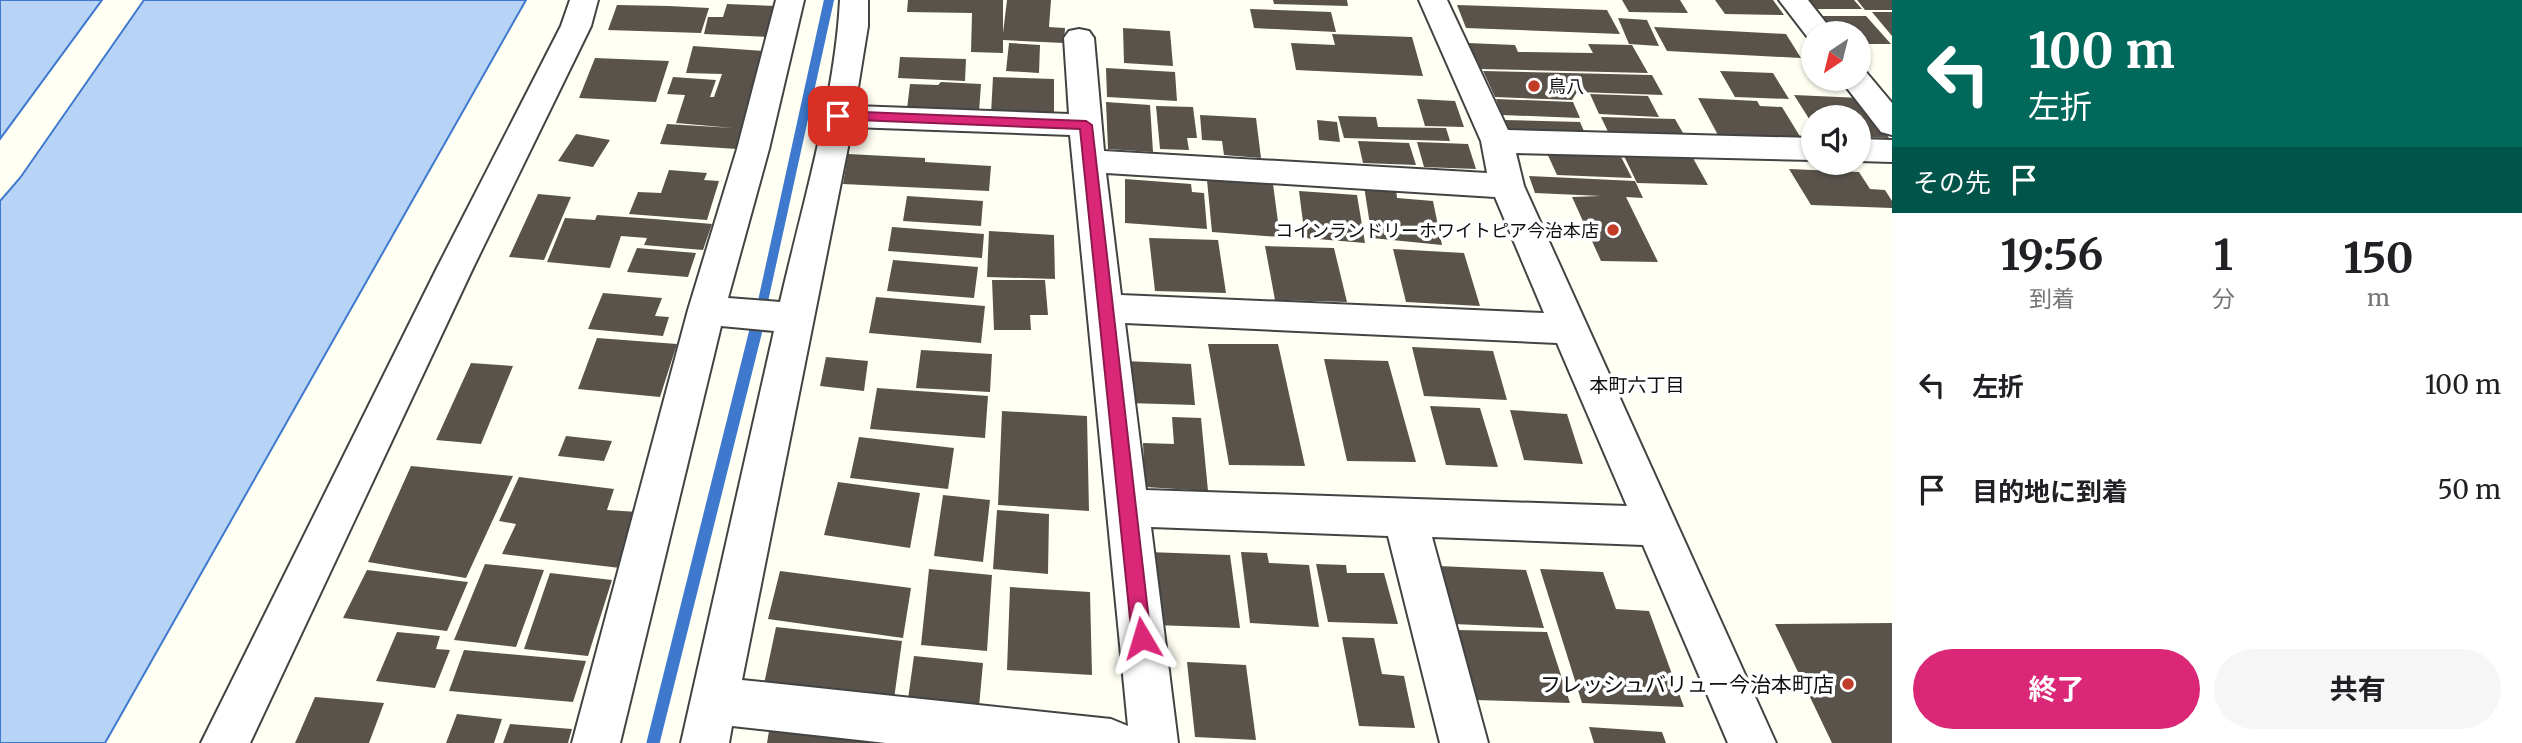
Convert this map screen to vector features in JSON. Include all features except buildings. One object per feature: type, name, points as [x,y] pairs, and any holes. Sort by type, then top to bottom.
[{"type":"street","points":[[225,743],[455,268],[576,26],[584,0]]},
{"type":"street","points":[[596,743],[720,311],[753,149],[790,0]]},
{"type":"street","points":[[855,0],[838,116],[791,317],[710,722],[1111,743]]},
{"type":"street","points":[[1433,0],[1497,141],[1507,186],[1752,743]]},
{"type":"street","points":[[1793,0],[1810,21]]},
{"type":"street","points":[[1079,38],[1104,307],[1154,743]]},
{"type":"street","points":[[1865,91],[1892,124]]},
{"type":"street","points":[[838,116],[1507,186]]},
{"type":"street","points":[[1497,141],[1801,149]]},
{"type":"street","points":[[1871,150],[1892,151]]},
{"type":"street","points":[[1104,307],[1570,329]]},
{"type":"street","points":[[720,311],[791,317]]},
{"type":"street","points":[[1126,508],[1657,526]]},
{"type":"street","points":[[1405,517],[1464,743]]},
{"type":"water","points":[[0,0],[102,0],[0,139]]},
{"type":"water","points":[[144,0],[526,0],[105,743],[0,743],[0,201],[20,178]]},
{"type":"waterway","points":[[758,324],[829,0]]},
{"type":"waterway","points":[[653,743],[758,322]]},
{"type":"place","name":"鳥八","points":[[1534,86]]},
{"type":"place","name":"コインランドリーホワイトピア今治本店","points":[[1613,230]]},
{"type":"place","name":"フレッシュバリュー今治本町店","points":[[1848,684]]},
{"type":"district","name":"本町六丁目","points":[[1637,385]]},
{"type":"route","points":[[838,116],[1086,125],[1090,186],[1142,638]]}]
